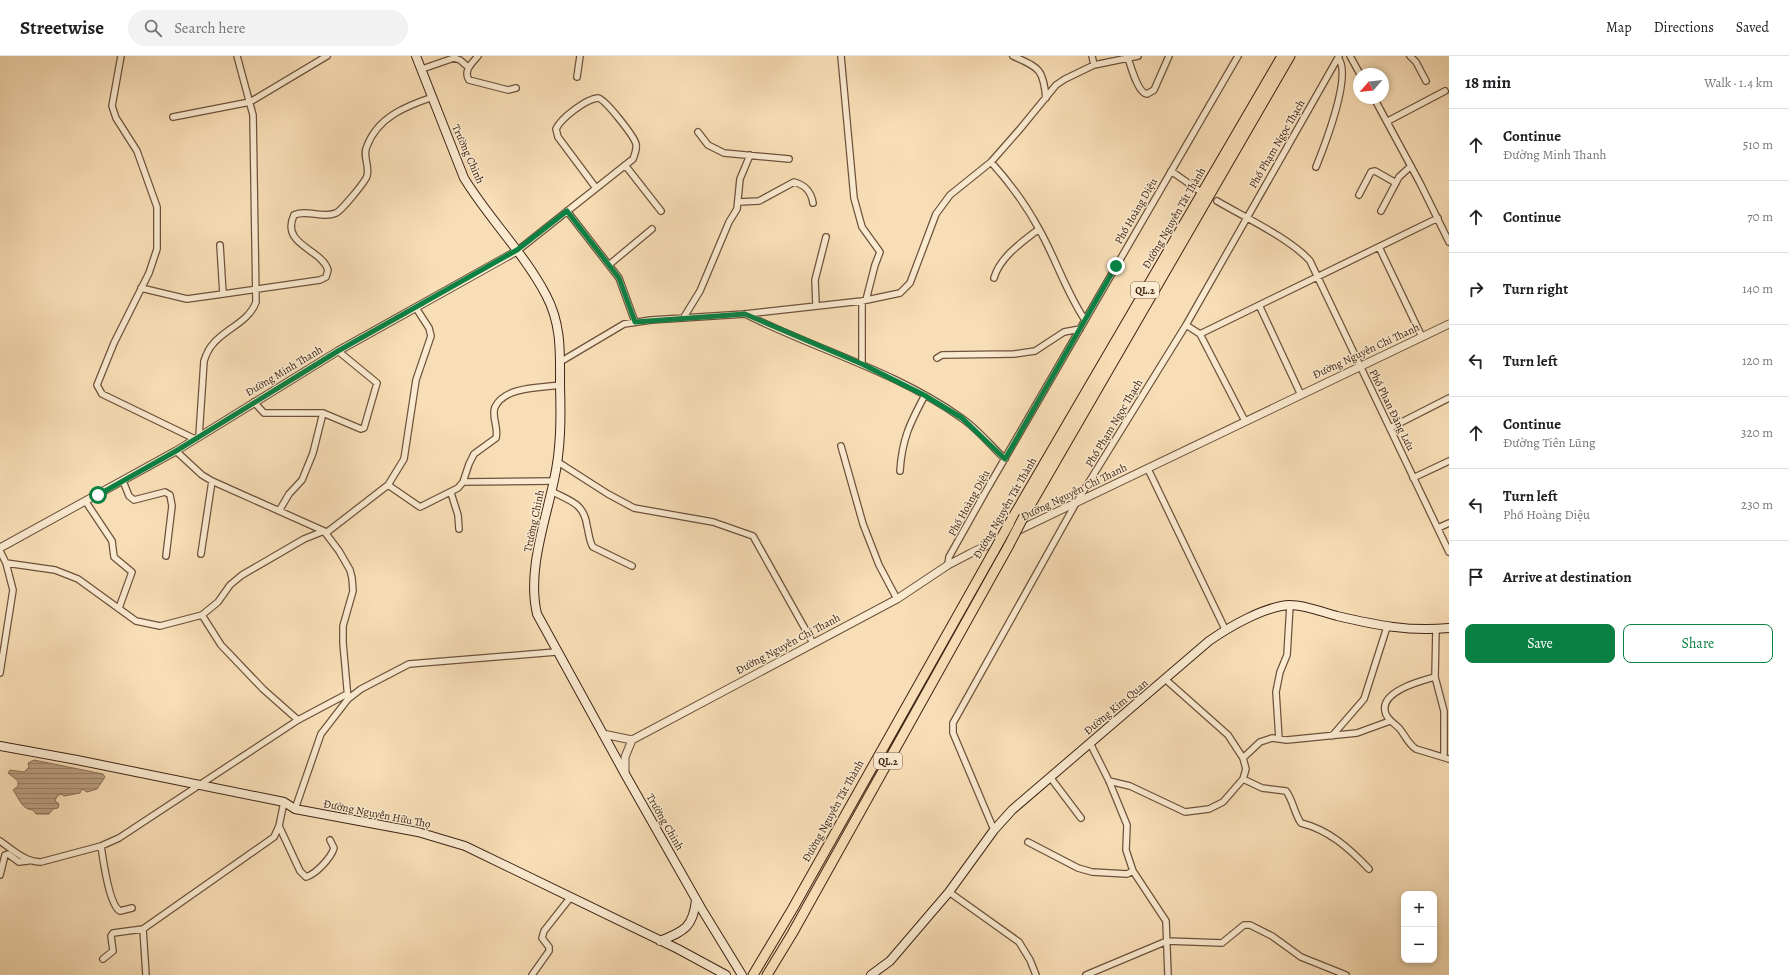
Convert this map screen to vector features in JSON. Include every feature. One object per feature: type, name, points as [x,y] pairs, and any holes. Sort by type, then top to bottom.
[{"type":"highway","name":"Đường Nguyễn Tất Thành","points":[[753,975],[793,908],[1009,524],[1282,56]]},
{"type":"highway","name":"Đường Nguyễn Tất Thành","points":[[767,975],[792,934],[1024,516],[1290,56]]},
{"type":"main road","name":"Trường Chinh","points":[[416,56],[464,178],[475,196],[517,250],[546,295],[556,319],[561,342],[561,429],[558,462],[535,570],[534,602],[537,614],[556,652],[625,774],[696,899],[742,975]]},
{"type":"main road","name":"Đường Kim Quan","points":[[871,975],[890,962],[948,892],[994,830],[1012,810],[1209,640],[1226,629],[1259,614],[1290,605],[1387,627],[1411,630],[1449,628]]},
{"type":"main road","name":"Đường Nguyễn Hữu Thọ","points":[[1,748],[77,760],[284,802],[294,809],[418,832],[465,846],[660,941],[726,975]]},
{"type":"main road","points":[[660,941],[684,929],[695,915],[696,899]]},
{"type":"street","points":[[121,56],[112,106],[113,112],[137,151],[158,212],[157,249],[151,269],[110,351],[98,382],[98,389],[102,394],[197,438],[204,361],[213,344],[253,309],[256,289],[254,129],[250,102],[237,56]]},
{"type":"street","points":[[173,117],[250,102],[327,56]]},
{"type":"street","points":[[478,56],[468,67],[467,77],[469,80],[508,90],[516,88]]},
{"type":"street","points":[[577,77],[580,56]]},
{"type":"street","points":[[842,56],[854,198],[862,227],[880,252],[864,300],[862,364]]},
{"type":"street","points":[[1013,56],[1039,69],[1044,81],[1046,98]]},
{"type":"street","points":[[1092,56],[1094,65]]},
{"type":"street","points":[[560,362],[624,324],[684,317],[745,314],[864,300],[900,293],[906,289],[910,283],[936,214],[950,195],[990,162],[1056,85],[1065,78],[1094,65],[1138,56]]},
{"type":"street","points":[[1128,58],[1141,92],[1147,94],[1154,90],[1169,56]]},
{"type":"street","name":"Phố Hoàng Diệu","points":[[948,565],[949,557],[1238,56]]},
{"type":"street","points":[[1350,56],[1357,68]]},
{"type":"street","points":[[1410,56],[1416,62],[1426,81]]},
{"type":"street","points":[[1316,167],[1329,133],[1342,84],[1343,66],[1338,57]]},
{"type":"street","name":"Phố Phạm Ngọc Thạch","points":[[994,830],[953,733],[953,723],[1076,503],[1186,325],[1338,57]]},
{"type":"street","points":[[422,69],[454,58],[460,60],[468,67]]},
{"type":"street","points":[[1388,121],[1445,91]]},
{"type":"street","points":[[141,288],[187,299],[320,280],[326,277],[328,270],[324,262],[296,239],[292,229],[292,220],[294,215],[299,213],[330,214],[338,212],[365,181],[368,170],[365,152],[373,134],[380,125],[401,109],[433,97]]},
{"type":"street","points":[[517,250],[633,159],[635,142],[603,100],[598,98],[591,99],[564,118],[556,129],[558,137],[596,188]]},
{"type":"street","points":[[1378,104],[1388,121],[1449,242]]},
{"type":"street","points":[[698,132],[708,145],[724,153],[789,159]]},
{"type":"street","points":[[684,317],[700,291],[738,202],[740,179],[750,155]]},
{"type":"street","points":[[990,162],[1006,179],[1039,229],[1076,307],[1085,320]]},
{"type":"street","points":[[625,165],[661,211]]},
{"type":"street","points":[[1381,210],[1399,177],[1411,166]]},
{"type":"street","points":[[1171,171],[1198,190]]},
{"type":"street","points":[[1359,194],[1371,172],[1374,171],[1396,183]]},
{"type":"street","points":[[738,202],[759,202],[794,182],[807,188],[812,196],[813,204]]},
{"type":"street","name":"Phố Phan Đăng Lưu","points":[[1217,201],[1300,251],[1310,261],[1319,277],[1449,552]]},
{"type":"street","points":[[567,211],[610,264],[619,278],[635,322]]},
{"type":"street","points":[[1200,334],[1438,218]]},
{"type":"street","points":[[610,264],[652,229]]},
{"type":"street","points":[[994,278],[997,268],[1003,260],[1039,229]]},
{"type":"street","points":[[816,305],[815,280],[826,237]]},
{"type":"street","points":[[220,245],[223,294]]},
{"type":"street","points":[[1379,247],[1422,337]]},
{"type":"street","name":"Đường Minh Thanh","points":[[0,549],[176,451],[338,351],[517,250]]},
{"type":"street","points":[[1259,305],[1301,394]]},
{"type":"street","points":[[6,563],[55,570],[78,579],[136,621],[160,626],[202,615],[218,602],[230,585],[242,575],[304,539],[325,532],[388,485],[406,454],[416,380],[431,336],[429,328],[416,308]]},
{"type":"street","points":[[745,314],[862,364],[924,395],[962,418],[1005,459]]},
{"type":"street","name":"Đường Nguyễn Chí Thanh","points":[[632,740],[897,599],[948,565],[1449,324]]},
{"type":"street","points":[[1186,325],[1200,334],[1245,421]]},
{"type":"street","points":[[937,358],[940,355],[947,354],[1014,354],[1035,351],[1064,332],[1080,330]]},
{"type":"street","points":[[254,402],[264,412],[323,413],[363,429],[366,427],[378,386],[375,380],[338,351]]},
{"type":"street","points":[[388,485],[420,507],[451,493],[463,482],[474,454],[496,438],[494,412],[495,407],[500,401],[517,391],[560,385]]},
{"type":"street","points":[[900,471],[905,437],[924,395]]},
{"type":"street","points":[[1390,428],[1449,398]]},
{"type":"street","points":[[279,511],[289,494],[302,480],[313,453],[323,413]]},
{"type":"street","points":[[841,446],[866,530],[879,565],[897,599]]},
{"type":"street","points":[[176,451],[202,475],[212,481],[325,532],[350,570],[352,578],[352,591],[344,626],[343,643],[347,697],[321,734],[294,809]]},
{"type":"street","points":[[1413,478],[1449,461]]},
{"type":"street","points":[[558,462],[608,494],[634,508],[713,522],[754,536],[813,643]]},
{"type":"street","points":[[1148,469],[1226,629]]},
{"type":"street","points":[[123,481],[129,496],[134,500],[165,492],[170,494],[172,506],[166,556]]},
{"type":"street","points":[[201,554],[212,481]]},
{"type":"street","points":[[463,482],[554,481]]},
{"type":"street","points":[[552,491],[581,508],[586,518],[592,547],[632,566]]},
{"type":"street","points":[[451,493],[458,514],[459,529]]},
{"type":"street","points":[[86,502],[112,540],[114,557],[132,572],[119,608]]},
{"type":"street","points":[[1438,528],[1449,523]]},
{"type":"street","points":[[0,549],[6,563],[13,590],[13,602],[0,673]]},
{"type":"street","points":[[1279,739],[1276,692],[1280,672],[1287,655],[1290,605]]},
{"type":"street","points":[[202,615],[221,645],[263,689],[298,720]]},
{"type":"street","points":[[1332,736],[1364,700],[1387,627]]},
{"type":"street","points":[[1435,677],[1401,689],[1391,696],[1386,702],[1384,710],[1390,720],[1398,727],[1411,746],[1416,749],[1446,758],[1444,711],[1435,677],[1436,629]]},
{"type":"street","points":[[0,875],[5,855],[8,854],[19,862],[41,862],[101,846],[119,838],[298,720],[347,697],[409,664],[556,652]]},
{"type":"street","points":[[1109,781],[1130,786],[1185,812],[1209,809],[1223,802],[1243,779],[1246,769],[1243,758],[1222,728],[1204,716],[1165,679]]},
{"type":"street","points":[[1243,758],[1260,742],[1272,738],[1287,740],[1364,732],[1390,720]]},
{"type":"street","points":[[603,734],[632,740],[625,757],[625,774]]},
{"type":"street","points":[[1090,743],[1109,781],[1127,825],[1126,850],[1133,871],[1166,921],[1168,975]]},
{"type":"street","points":[[1050,777],[1081,818]]},
{"type":"street","points":[[1243,779],[1262,788],[1286,791],[1301,823],[1318,827],[1339,842],[1369,869]]},
{"type":"street","points":[[103,959],[113,951],[112,933],[143,929],[274,837],[279,826],[284,802]]},
{"type":"street","points":[[279,826],[300,871],[306,877],[315,871],[331,855],[334,848],[330,840]]},
{"type":"street","points":[[0,841],[29,861]]},
{"type":"street","points":[[1028,842],[1078,868],[1092,872],[1120,873],[1133,871]]},
{"type":"street","points":[[101,846],[106,873],[116,906],[120,911],[132,908]]},
{"type":"street","points":[[948,892],[1019,942],[1030,960],[1036,975]]},
{"type":"street","points":[[532,975],[549,951],[542,938],[544,931],[570,898]]},
{"type":"street","points":[[1086,975],[1167,941],[1222,943],[1244,925],[1250,924],[1272,936],[1301,957],[1346,975]]},
{"type":"street","points":[[143,929],[146,975]]},
{"type":"shaded area","points":[[34,760],[103,774],[105,777],[97,789],[87,792],[82,789],[80,793],[64,796],[61,794],[57,796],[55,801],[59,804],[58,808],[53,809],[49,814],[36,814],[33,810],[23,806],[13,790],[18,786],[18,781],[8,773],[10,770],[24,772],[29,767],[28,763]]},
{"type":"route","points":[[98,495],[176,451],[338,351],[517,250],[567,211],[615,271],[628,299],[635,322],[684,317],[745,314],[862,364],[924,395],[962,418],[1005,459],[1116,266]]}]
